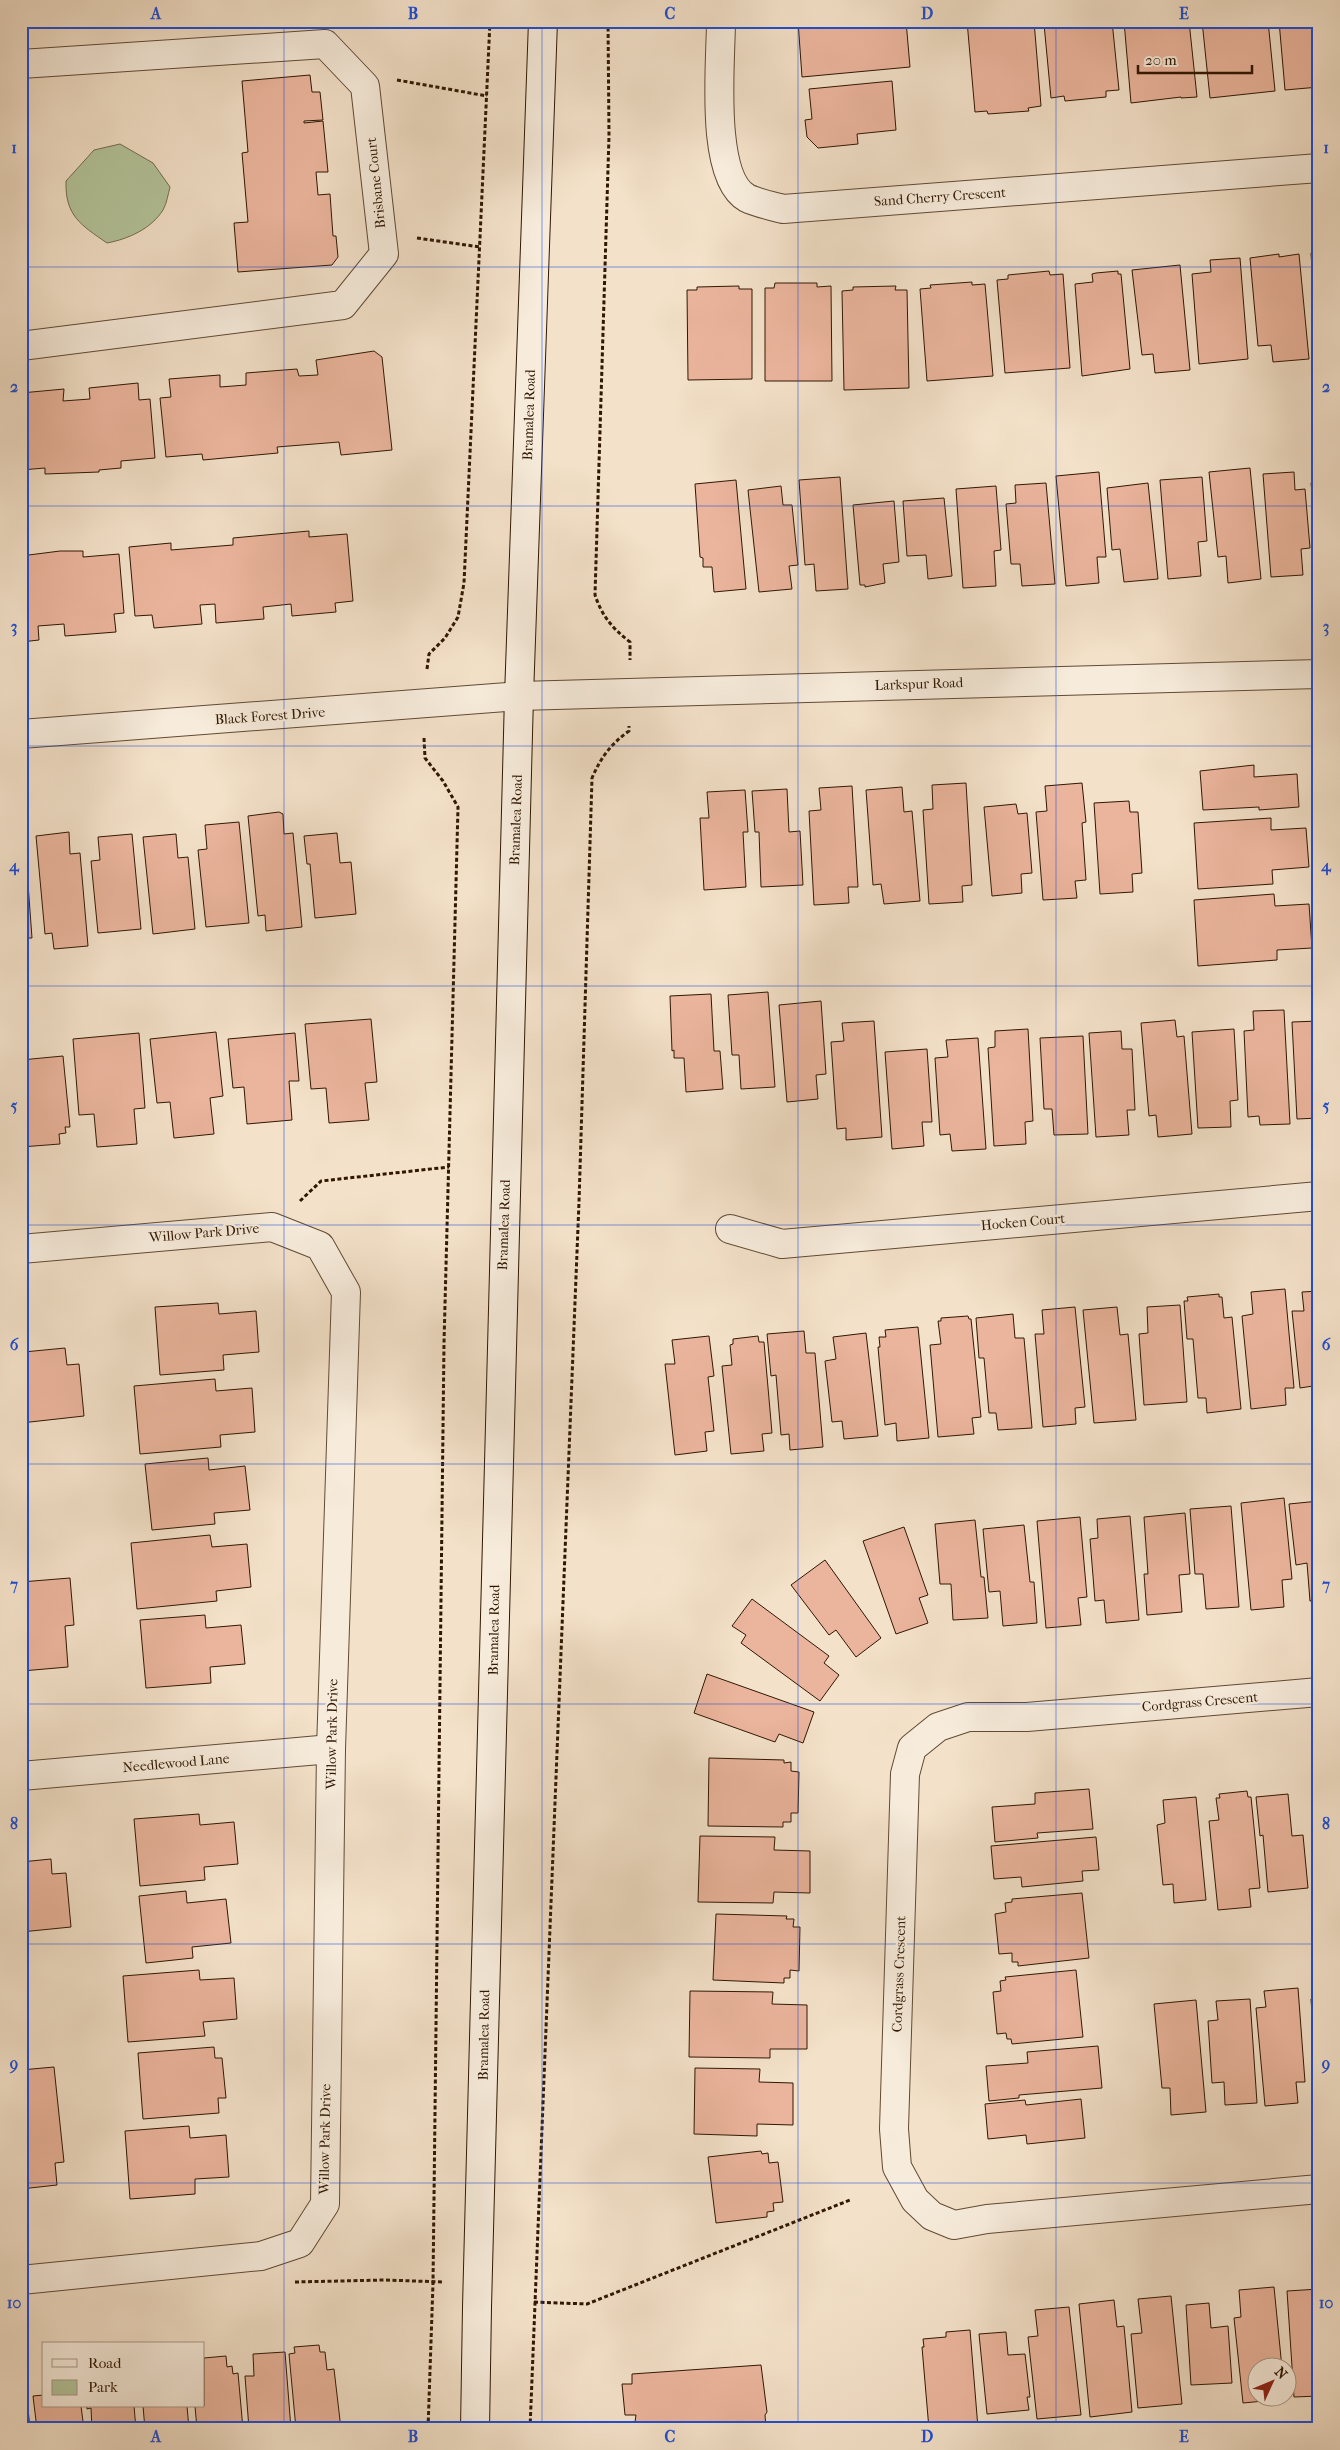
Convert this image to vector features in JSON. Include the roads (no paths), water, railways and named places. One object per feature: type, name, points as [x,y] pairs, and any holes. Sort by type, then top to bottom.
[{"type":"street","name":"Bramalea Road","points":[[475,2429],[519,696],[543,21]]},
{"type":"street","name":"Sand Cherry Crescent","points":[[721,21],[720,137],[727,174],[745,197],[783,209],[1319,168]]},
{"type":"street","name":"Brisbane Court","points":[[21,64],[325,44],[365,86],[384,254],[343,304],[21,346]]},
{"type":"street","name":"Larkspur Road","points":[[519,696],[1319,674]]},
{"type":"street","name":"Black Forest Drive","points":[[21,734],[519,696]]},
{"type":"street","name":"Hocken Court","points":[[730,1229],[782,1244],[1319,1196]]},
{"type":"street","name":"Willow Park Drive","points":[[21,1249],[272,1227],[320,1246],[346,1292],[331,1749],[324,2204],[300,2242],[261,2256],[21,2280]]},
{"type":"street","name":"Cordgrass Crescent","points":[[1319,1692],[1027,1716],[968,1717],[938,1726],[912,1748],[905,1774],[894,2129],[897,2167],[915,2200],[932,2216],[954,2225],[996,2218],[1319,2189]]},
{"type":"street","name":"Needlewood Lane","points":[[21,1776],[331,1749]]}]
